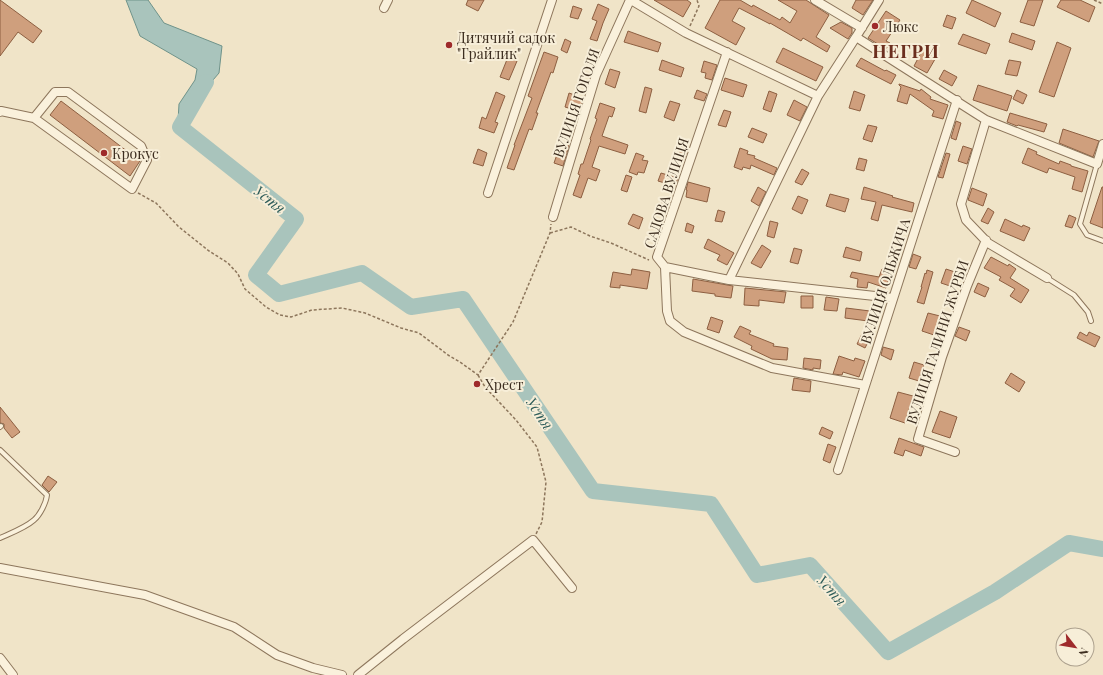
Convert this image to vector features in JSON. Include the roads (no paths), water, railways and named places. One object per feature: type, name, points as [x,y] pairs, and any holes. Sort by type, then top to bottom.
[{"type":"street","points":[[488,193],[552,0]]},
{"type":"street","points":[[630,0],[686,33],[818,96]]},
{"type":"street","name":"ВУЛИЦЯ ГОГОЛЯ","points":[[553,217],[596,75],[630,0]]},
{"type":"street","points":[[815,0],[862,28]]},
{"type":"street","points":[[729,280],[818,96],[879,0]]},
{"type":"street","points":[[856,38],[957,100],[986,120],[1097,164],[1103,144]]},
{"type":"street","name":"САДОВА ВУЛИЦЯ","points":[[727,52],[657,257],[665,267],[729,280],[893,298]]},
{"type":"street","points":[[0,111],[34,118],[132,189],[147,160],[141,146],[68,92],[55,92],[34,118]]},
{"type":"street","name":"ВУЛИЦЯ ОЛЬЖИЧА","points":[[838,470],[957,100]]},
{"type":"street","points":[[986,120],[961,204],[966,220],[988,243],[1047,278]]},
{"type":"street","name":"ВУЛИЦЯ ГАЛИНИ ЖУРБИ","points":[[955,452],[918,439],[942,358],[967,286],[986,240]]},
{"type":"street","points":[[665,267],[667,311],[670,321],[684,332],[772,368],[865,385]]},
{"type":"street","points":[[358,675],[533,540],[572,588]]},
{"type":"street","points":[[0,568],[145,595],[234,627],[277,655],[313,668],[342,675]]},
{"type":"street","points":[[0,658],[13,675]]},
{"type":"lane","points":[[1097,164],[1080,224],[1087,235],[1103,241]]},
{"type":"lane","points":[[1047,278],[1074,295],[1088,312],[1091,321]]},
{"type":"lane","points":[[0,450],[47,495],[46,503],[35,520],[0,538]]},
{"type":"water","points":[[126,0],[148,0],[164,23],[222,46],[219,73],[178,121],[179,104],[195,80],[197,69],[140,36]]},
{"type":"waterway","name":"Устя","points":[[206,82],[180,127],[296,219],[256,275],[279,294],[362,273],[411,307],[463,299],[593,491],[711,504],[757,575],[810,565],[888,652],[995,592],[1069,543],[1103,549]]},
{"type":"place","name":"Люкс","points":[[875,26]]},
{"type":"place","name":"Дитячий садок \"Грайлик\"","points":[[449,45]]},
{"type":"place","name":"Крокус","points":[[104,153]]},
{"type":"place","name":"Хрест","points":[[477,384]]},
{"type":"district","name":"НЕГРИ","points":[[906,51]]}]
